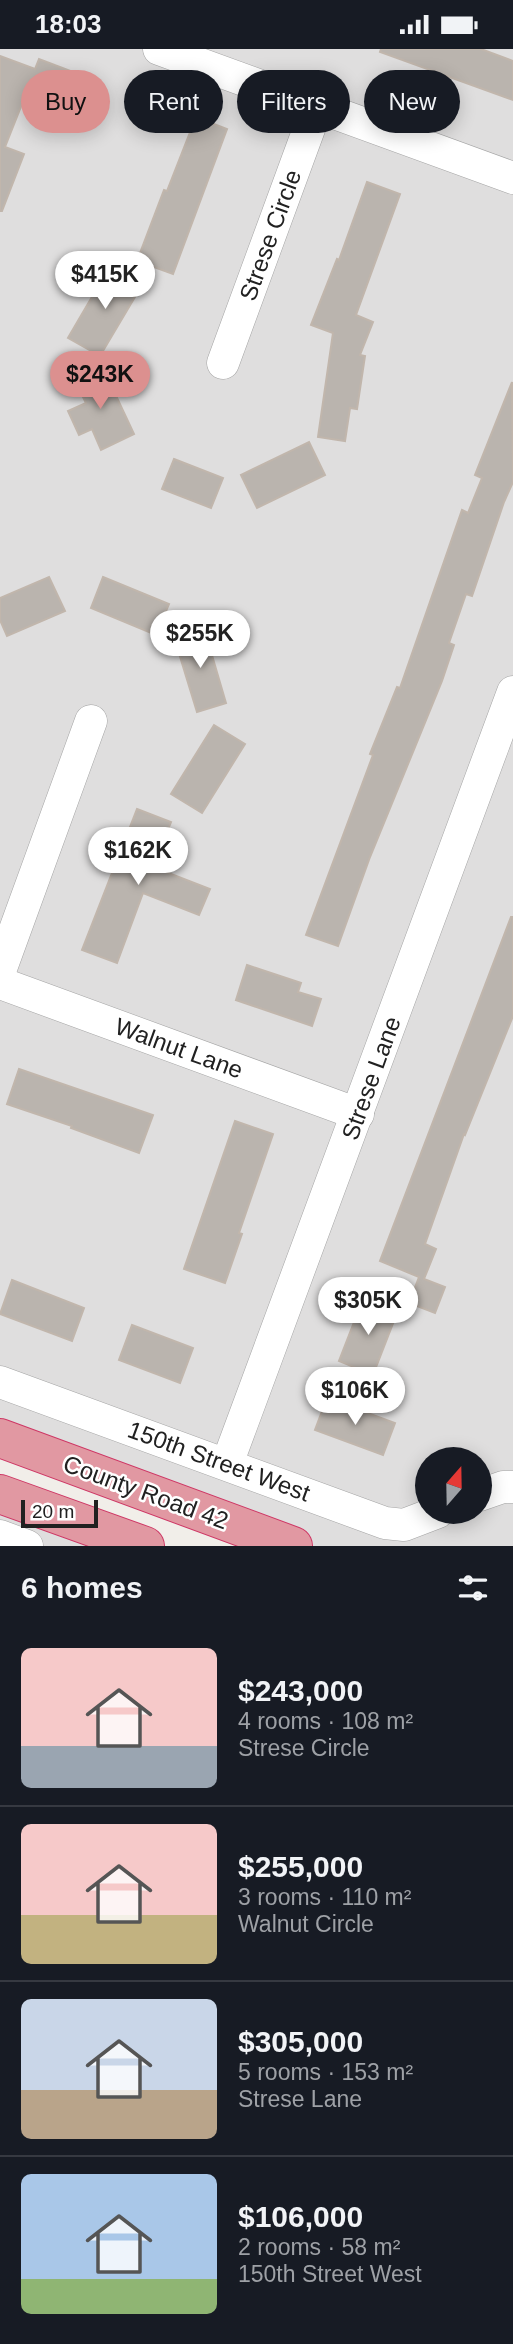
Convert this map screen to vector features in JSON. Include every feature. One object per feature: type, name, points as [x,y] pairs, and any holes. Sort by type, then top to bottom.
[{"type":"highway","name":"County Road 42","points":[[0,1438],[293,1546]]},
{"type":"highway","name":"County Road 42","points":[[0,1494],[145,1546]]},
{"type":"street","points":[[159,49],[237,78]]},
{"type":"street","points":[[350,119],[513,179]]},
{"type":"street","name":"Strese Circle","points":[[223,363],[307,133]]},
{"type":"street","name":"Strese Lane","points":[[227,1464],[513,692]]},
{"type":"street","points":[[0,971],[91,721]]},
{"type":"street","name":"Walnut Lane","points":[[0,983],[358,1114]]},
{"type":"street","name":"150th Street West","points":[[0,1382],[385,1523],[404,1525],[415,1521]]},
{"type":"street","points":[[492,1491],[513,1487]]},
{"type":"street","points":[[0,1536],[27,1546]]},
{"type":"shaded area","points":[[0,49],[513,49],[513,1546],[298,1546],[0,1438]]},
{"type":"shaded area","points":[[0,1494],[145,1546],[0,1546]]},
{"type":"building","points":[[381,49],[481,49],[513,61],[513,100],[460,81],[460,70],[430,70],[380,52]]},
{"type":"building","points":[[0,56],[35,69],[39,59],[68,70],[21,70],[21,107],[5,147],[24,154],[0,211]]},
{"type":"building","points":[[223,127],[227,129],[173,274],[137,261],[164,190],[167,191],[190,133],[223,133]]},
{"type":"building","points":[[367,182],[400,194],[356,315],[373,322],[360,355],[365,356],[357,409],[350,408],[345,441],[318,437],[333,333],[311,325],[337,259],[339,260]]},
{"type":"building","points":[[110,266],[142,285],[100,356],[68,338]]},
{"type":"building","points":[[103,368],[134,434],[101,450],[92,429],[79,435],[68,411],[86,403],[75,381]]},
{"type":"building","points":[[512,382],[513,482],[472,596],[466,594],[449,643],[454,645],[442,681],[370,857],[338,946],[306,935],[373,755],[370,754],[397,687],[400,688],[462,510],[468,513],[482,478],[475,475]]},
{"type":"building","points":[[309,442],[325,475],[257,508],[241,475]]},
{"type":"building","points":[[174,459],[223,478],[211,508],[162,489]]},
{"type":"building","points":[[49,577],[65,611],[7,636],[0,620],[0,598]]},
{"type":"building","points":[[103,577],[169,604],[156,635],[91,608]]},
{"type":"building","points":[[204,628],[226,703],[197,712],[174,637]]},
{"type":"building","points":[[214,725],[245,744],[202,813],[171,794]]},
{"type":"building","points":[[137,809],[171,822],[153,867],[210,889],[199,915],[143,893],[117,963],[82,950]]},
{"type":"building","points":[[511,917],[513,1016],[464,1134],[425,1244],[436,1249],[424,1279],[445,1287],[435,1313],[409,1303],[419,1277],[380,1261]]},
{"type":"building","points":[[247,965],[301,983],[298,992],[321,999],[312,1026],[236,1000]]},
{"type":"building","points":[[19,1069],[153,1115],[139,1153],[7,1104]]},
{"type":"building","points":[[235,1121],[273,1134],[225,1283],[184,1269]]},
{"type":"building","points":[[12,1280],[84,1308],[72,1341],[0,1314]]},
{"type":"building","points":[[363,1299],[397,1313],[373,1375],[339,1361]]},
{"type":"building","points":[[132,1325],[193,1348],[180,1383],[119,1360]]},
{"type":"building","points":[[327,1398],[395,1423],[383,1455],[315,1430]]}]
